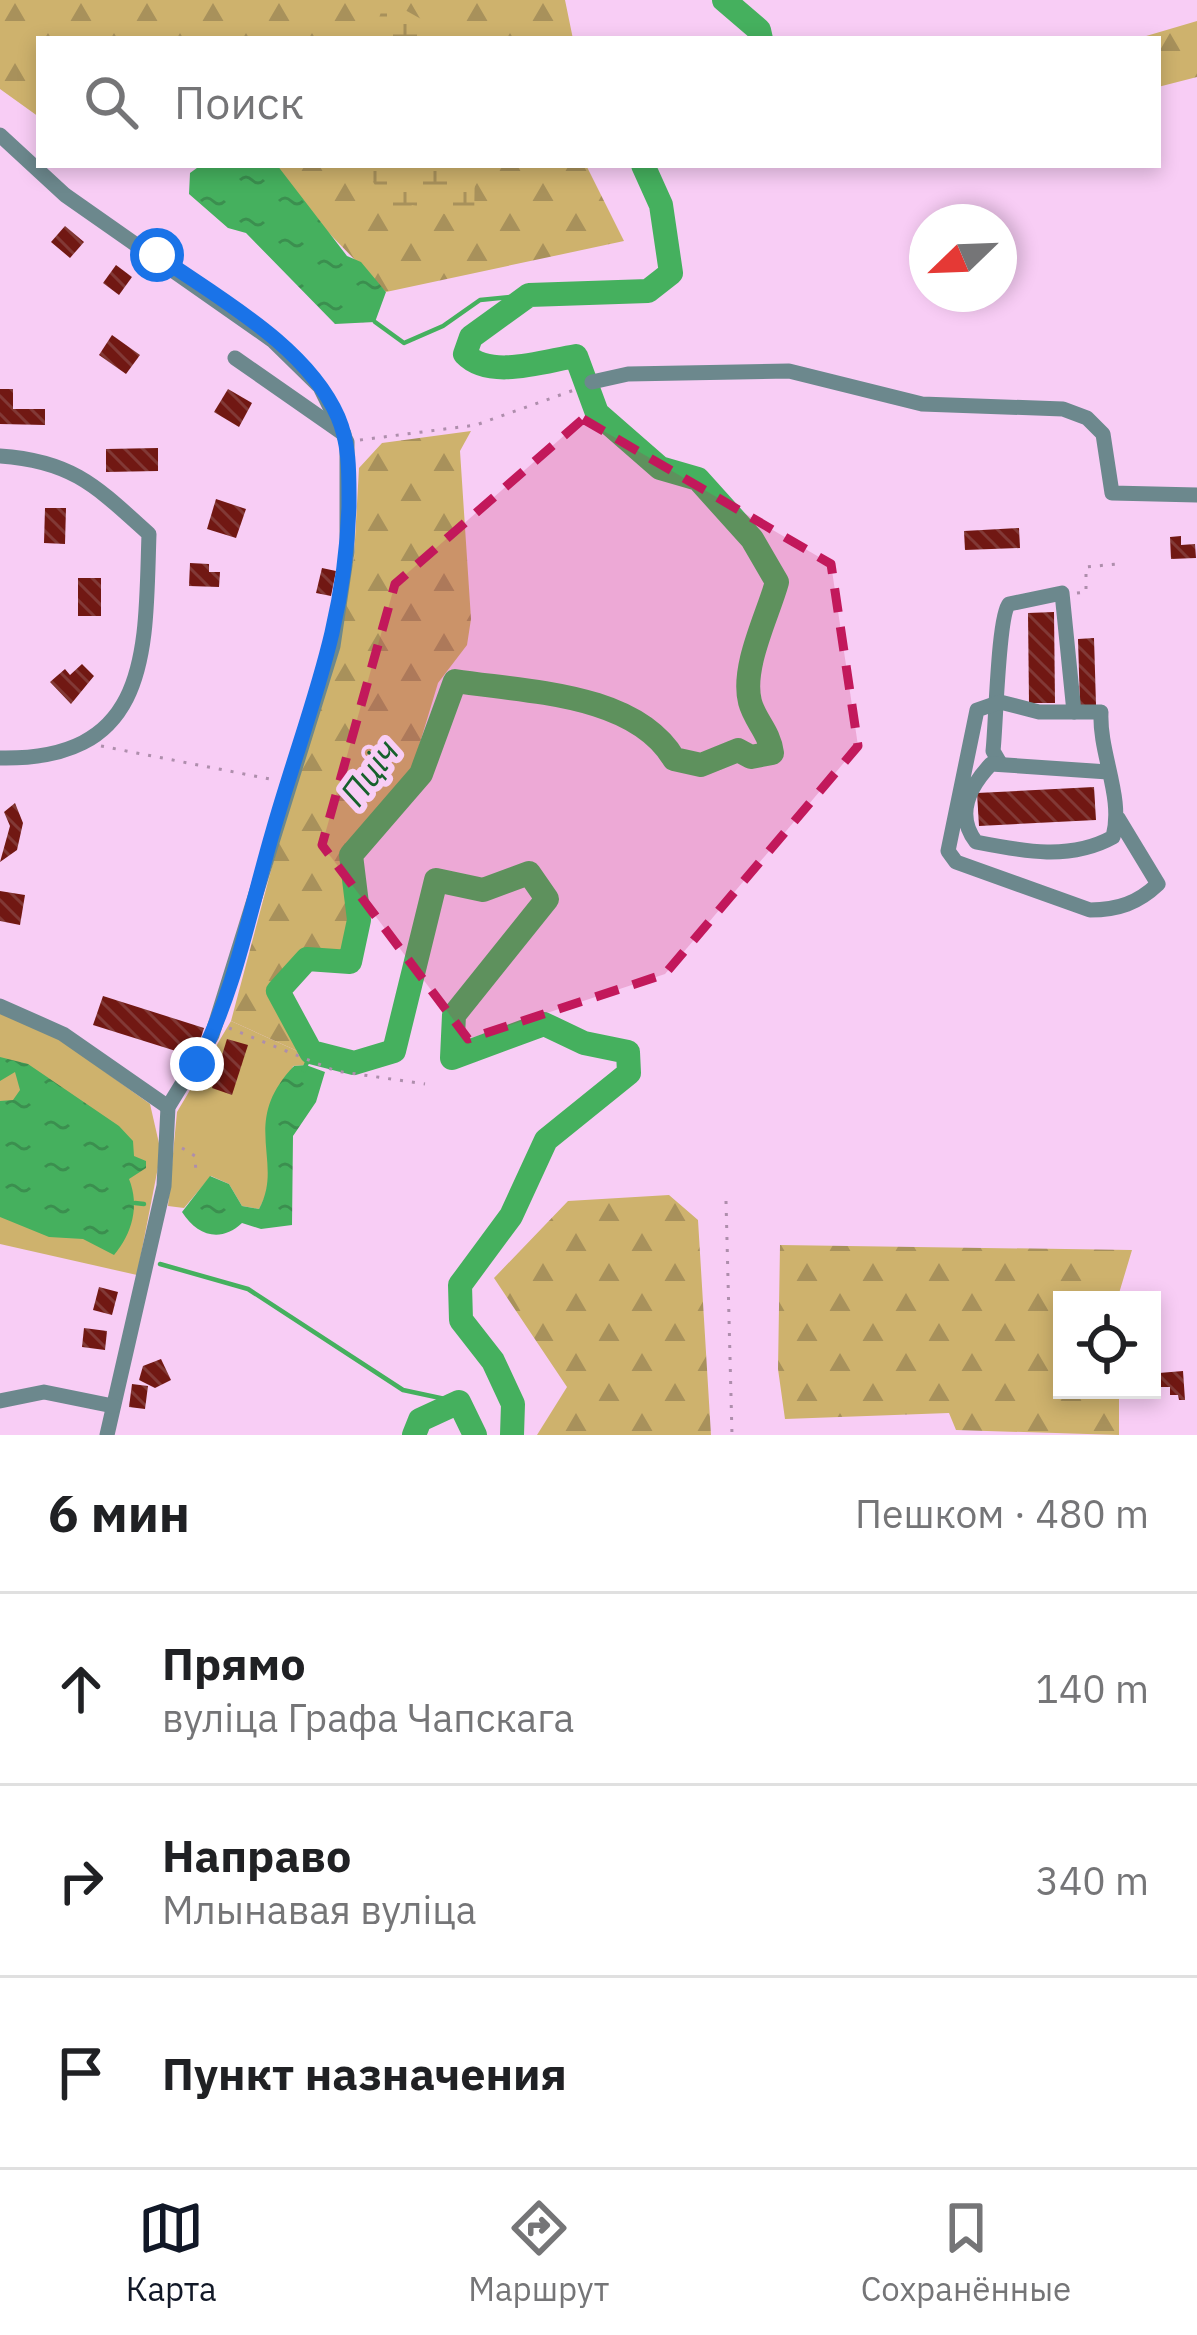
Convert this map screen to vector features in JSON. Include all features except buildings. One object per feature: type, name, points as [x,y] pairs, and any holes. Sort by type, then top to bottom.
[{"type":"street","points":[[0,135],[65,195],[272,340],[320,387],[346,438],[343,599],[333,646],[287,782],[216,1023],[168,1107],[169,1144],[160,1207],[106,1435]]},
{"type":"street","points":[[235,358],[346,438]]},
{"type":"street","points":[[588,384],[628,374],[789,371],[922,404],[1064,409],[1087,418],[1103,434],[1112,494],[1197,494]]},
{"type":"street","points":[[0,456],[34,458],[81,473],[149,534],[145,648],[129,704],[82,742],[30,759],[0,758]]},
{"type":"street","points":[[1000,763],[993,751],[1000,701],[1002,610],[1018,599],[1062,593],[1074,712]]},
{"type":"street","points":[[1000,701],[1039,712],[1101,712],[1118,818],[1158,884],[1144,897],[1112,910],[1090,910],[956,862],[948,840],[974,715],[1000,701]]},
{"type":"street","points":[[1108,772],[991,764],[972,788],[965,829],[976,842],[1053,853],[1091,850],[1113,837],[1118,818]]},
{"type":"street","points":[[0,1006],[63,1034],[168,1107]]},
{"type":"street","points":[[0,1401],[44,1392],[113,1406]]},
{"type":"path","points":[[346,438],[476,425],[588,384]]},
{"type":"path","points":[[1077,592],[1086,592],[1086,567],[1117,564]]},
{"type":"path","points":[[82,742],[287,782]]},
{"type":"path","points":[[216,1023],[336,1071],[425,1084]]},
{"type":"path","points":[[169,1144],[195,1156],[196,1174]]},
{"type":"path","points":[[726,1201],[732,1435]]},
{"type":"highlighted area","points":[[583,419],[831,564],[858,746],[665,974],[468,1039],[322,845],[395,584]]},
{"type":"green space","points":[[0,0],[565,0],[572,36],[36,36],[36,115],[0,89]]},
{"type":"green space","points":[[387,0],[452,36],[373,36]]},
{"type":"green space","points":[[1197,21],[1197,77],[1161,86],[1161,36],[1146,36]]},
{"type":"green space","points":[[266,168],[588,168],[624,241],[386,292]]},
{"type":"green space","points":[[366,168],[475,168],[474,222],[412,205],[398,228]]},
{"type":"green space","points":[[471,431],[460,451],[471,619],[467,645],[438,683],[413,766],[348,855],[356,919],[347,958],[308,953],[275,990],[307,1049],[304,1054],[231,1021],[354,558],[359,468],[382,443]]},
{"type":"green space","points":[[0,1012],[58,1038],[150,1104],[161,1152],[137,1275],[0,1244]]},
{"type":"green space","points":[[231,1021],[304,1054],[306,1065],[293,1066],[265,1197],[259,1209],[242,1206],[229,1184],[211,1176],[184,1208],[168,1206],[177,1112]]},
{"type":"green space","points":[[669,1195],[698,1220],[711,1435],[537,1435],[567,1387],[494,1278],[568,1201]]},
{"type":"green space","points":[[780,1245],[1132,1250],[1120,1291],[1053,1291],[1053,1399],[1119,1399],[1119,1435],[956,1430],[949,1413],[785,1419],[778,1369]]},
{"type":"water","points":[[197,168],[279,168],[347,256],[361,262],[386,292],[375,322],[335,324],[246,233],[228,228],[189,194],[190,173]]},
{"type":"water","points":[[0,1057],[28,1064],[119,1126],[133,1141],[134,1156],[146,1161],[146,1168],[129,1179],[132,1219],[114,1255],[83,1239],[49,1237],[0,1217],[0,1101],[13,1100],[20,1090],[15,1072],[0,1081]]},
{"type":"water","points":[[294,1066],[325,1072],[316,1102],[293,1136],[292,1225],[261,1229],[242,1223],[218,1235],[195,1227],[182,1212],[210,1176],[229,1184],[242,1206],[259,1209],[268,1175],[269,1106]]},
{"type":"waterway","name":"Пціч","points":[[724,0],[760,36]]},
{"type":"waterway","name":"Пціч","points":[[512,1435],[513,1404],[493,1361],[461,1320],[460,1285],[511,1216],[546,1140],[629,1073],[628,1052],[584,1043],[544,1024],[452,1058],[454,1015],[547,899],[529,873],[483,890],[436,880],[394,1051],[354,1063],[311,1052],[278,991],[307,959],[350,962],[359,920],[351,855],[421,774],[455,681],[546,693],[607,708],[656,737],[674,759],[701,765],[738,750],[751,757],[772,753],[748,688],[752,657],[777,582],[752,539],[698,479],[660,468],[597,413],[576,356],[503,367],[476,362],[465,354],[471,337],[529,295],[648,291],[671,273],[661,205],[644,168]]},
{"type":"waterway","points":[[375,322],[404,343],[443,326],[480,300],[529,295]]},
{"type":"waterway","points":[[304,1070],[311,1052]]},
{"type":"waterway","points":[[135,1203],[144,1204]]},
{"type":"waterway","points":[[160,1264],[248,1289],[403,1390],[459,1402]]},
{"type":"waterway","name":"Пціч","points":[[414,1435],[420,1420],[459,1402],[475,1435]]},
{"type":"route","points":[[157,255],[234,310],[308,372],[339,420],[349,465],[343,599],[333,646],[287,782],[236,963],[197,1064]]}]
